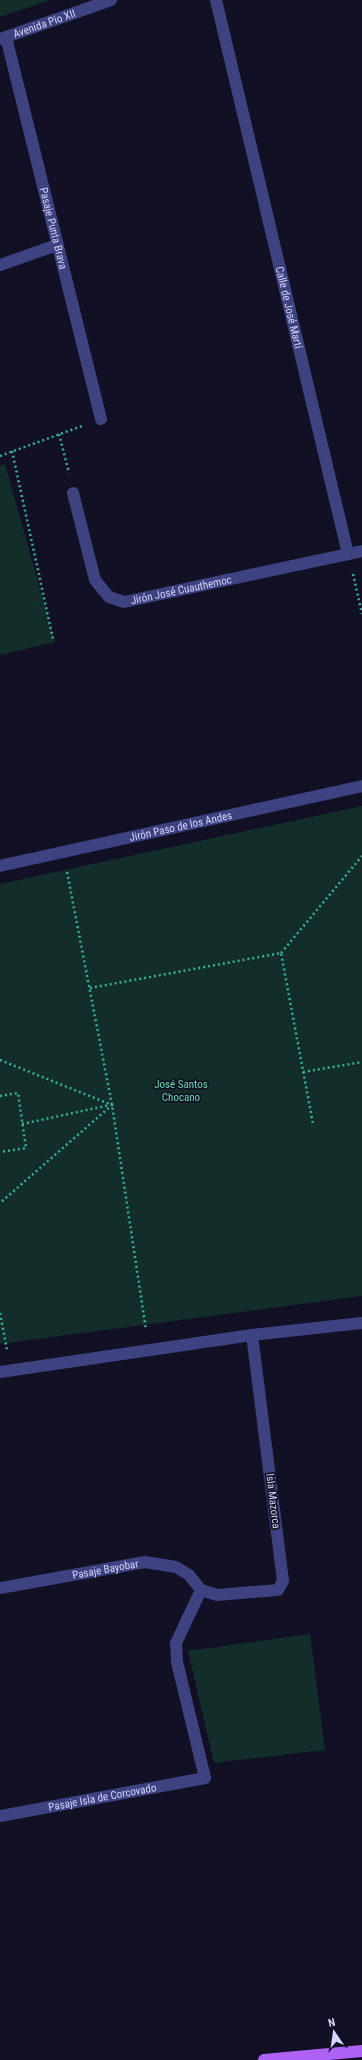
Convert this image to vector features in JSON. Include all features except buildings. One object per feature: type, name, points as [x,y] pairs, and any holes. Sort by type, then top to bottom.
[{"type":"main road","points":[[264,2060],[362,2051]]},
{"type":"street","name":"Avenida Pio XII","points":[[3,38],[112,0]]},
{"type":"street","name":"Calle de José Martí","points":[[216,0],[348,554]]},
{"type":"street","name":"Pasaje Punta Brava","points":[[3,38],[101,419]]},
{"type":"street","points":[[0,265],[57,246]]},
{"type":"street","name":"Jirón José Cuauthemoc","points":[[73,493],[95,580],[109,597],[124,602],[362,551]]},
{"type":"street","name":"Jirón Paso de los Andes","points":[[0,866],[362,786]]},
{"type":"street","points":[[5,1371],[252,1335],[362,1324]]},
{"type":"street","name":"Isla Mazorca","points":[[202,1590],[217,1595],[278,1590],[282,1581],[252,1335]]},
{"type":"street","name":"Pasaje Bayobar","points":[[0,1588],[146,1562],[176,1567],[189,1575],[202,1590]]},
{"type":"street","name":"Pasaje Isla de Corcovado","points":[[0,1816],[205,1778],[177,1662],[176,1643],[202,1590]]},
{"type":"path","points":[[0,456],[101,419]]},
{"type":"path","points":[[59,434],[73,493]]},
{"type":"path","points":[[12,451],[53,639]]},
{"type":"path","points":[[348,554],[362,614]]},
{"type":"path","points":[[64,852],[112,1105],[149,1350]]},
{"type":"path","points":[[90,988],[281,953],[362,856]]},
{"type":"path","points":[[281,953],[313,1124]]},
{"type":"path","points":[[0,1060],[112,1105]]},
{"type":"path","points":[[303,1072],[362,1062]]},
{"type":"path","points":[[0,1096],[18,1094],[26,1148],[0,1152]]},
{"type":"path","points":[[22,1124],[112,1105]]},
{"type":"path","points":[[0,1203],[112,1105]]},
{"type":"path","points":[[0,1314],[5,1371]]},
{"type":"green space","points":[[0,0],[50,0],[0,17]]},
{"type":"green space","points":[[5,464],[55,642],[0,655],[0,466]]},
{"type":"green space","name":"José Santos Chocano","points":[[362,806],[362,1296],[0,1344],[0,884]]},
{"type":"green space","points":[[310,1634],[325,1750],[214,1763],[188,1651]]}]
